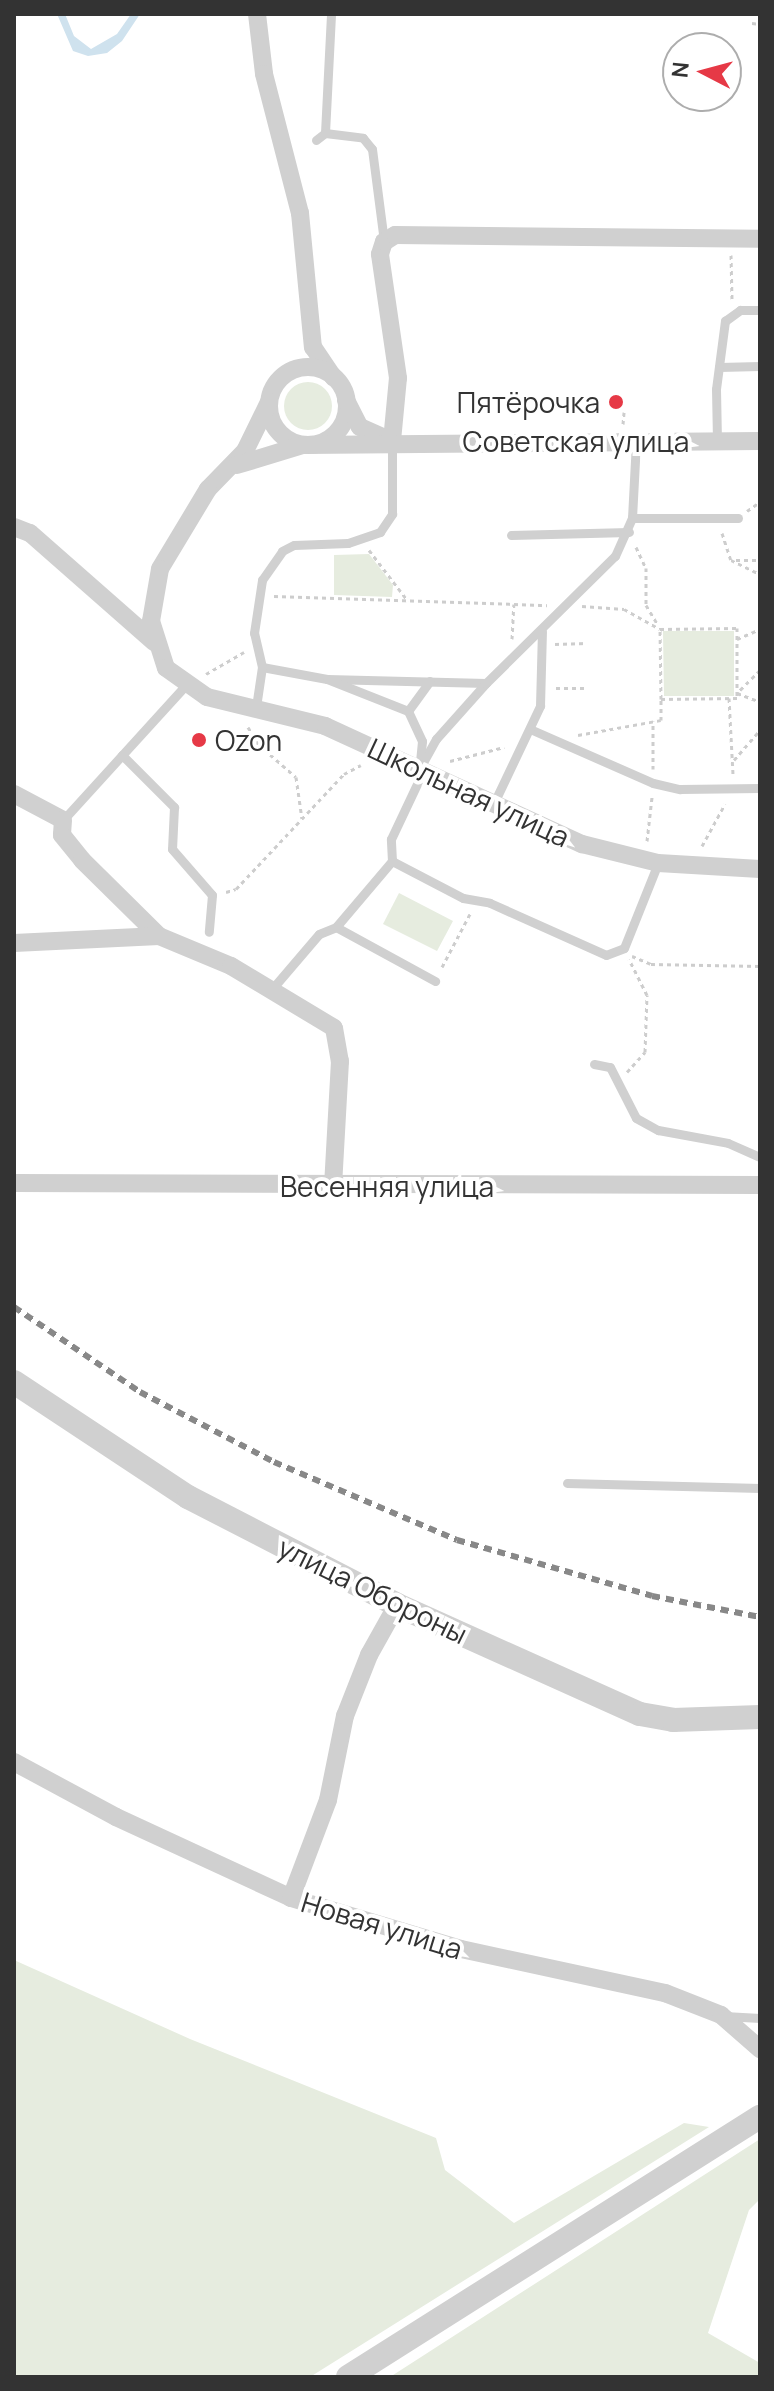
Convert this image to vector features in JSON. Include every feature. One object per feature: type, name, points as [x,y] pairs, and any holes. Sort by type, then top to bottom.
[{"type":"street","points":[[257,14],[264,74],[300,213],[308,322],[320,364],[334,378],[360,427],[392,441],[398,378],[380,254],[384,242],[395,235],[760,239]]},
{"type":"street","points":[[185,686],[166,668],[154,642],[153,593],[160,569],[208,489],[245,451],[269,402],[298,362],[308,322]]},
{"type":"street","points":[[288,373],[312,368],[334,378]]},
{"type":"street","points":[[227,470],[251,458],[336,433],[346,399]]},
{"type":"street","points":[[269,402],[282,435],[303,445]]},
{"type":"street","name":"Советская улица","points":[[303,445],[630,436],[760,441]]},
{"type":"street","points":[[14,527],[30,533],[154,642]]},
{"type":"street","name":"Школьная улица","points":[[185,686],[249,712],[325,726],[582,844],[658,863],[760,869]]},
{"type":"street","points":[[14,794],[63,820],[62,835],[82,860],[159,936],[272,989],[323,1017],[339,1043],[333,1186]]},
{"type":"street","points":[[14,943],[159,936]]},
{"type":"street","name":"Весенняя улица","points":[[14,1183],[760,1185]]},
{"type":"street","name":"улица Обороны","points":[[14,1382],[188,1497],[397,1605],[640,1714],[673,1720],[760,1717]]},
{"type":"street","points":[[291,1898],[328,1800],[345,1716],[369,1655],[397,1605]]},
{"type":"street","name":"Новая улица","points":[[14,1762],[116,1817],[291,1898],[461,1949],[665,1993],[721,2015],[760,2049]]},
{"type":"street","points":[[348,2377],[760,2117]]},
{"type":"lane","points":[[331,14],[320,137],[363,138],[372,149],[384,242]]},
{"type":"lane","points":[[717,441],[719,367],[725,321],[740,310],[760,310]]},
{"type":"lane","points":[[719,367],[760,366]]},
{"type":"lane","points":[[419,769],[436,739],[486,683],[597,580],[629,532],[632,518],[630,436]]},
{"type":"lane","points":[[249,712],[262,667],[256,644],[257,595],[282,551],[361,539],[380,532],[392,514],[392,441]]},
{"type":"lane","points":[[632,518],[738,518]]},
{"type":"lane","points":[[511,535],[629,532]]},
{"type":"lane","points":[[493,805],[540,706],[542,631]]},
{"type":"lane","points":[[262,667],[327,679],[486,683]]},
{"type":"lane","points":[[272,989],[319,934],[336,927],[392,861],[391,839],[414,795],[419,769],[422,741],[408,711],[327,679]]},
{"type":"lane","points":[[408,711],[430,681]]},
{"type":"lane","points":[[63,820],[185,686]]},
{"type":"lane","points":[[530,729],[680,789],[760,788]]},
{"type":"lane","points":[[122,755],[174,807],[172,849],[212,895],[209,932]]},
{"type":"lane","points":[[392,861],[477,901],[606,955],[624,948],[658,863]]},
{"type":"lane","points":[[336,927],[435,981]]},
{"type":"lane","points":[[594,1064],[610,1067],[636,1118],[658,1130],[728,1143],[760,1157]]},
{"type":"lane","points":[[567,1483],[760,1488]]},
{"type":"lane","points":[[721,2015],[760,2018]]},
{"type":"path","points":[[752,23],[760,24]]},
{"type":"path","points":[[731,260],[732,299],[740,310]]},
{"type":"path","points":[[624,412],[630,436]]},
{"type":"path","points":[[717,518],[731,560],[760,574]]},
{"type":"path","points":[[555,740],[661,720],[660,629],[646,605],[646,568],[629,532]]},
{"type":"path","points":[[361,539],[408,601]]},
{"type":"path","points":[[731,560],[760,560]]},
{"type":"path","points":[[257,595],[624,609],[660,629],[737,628],[737,698],[661,699]]},
{"type":"path","points":[[511,659],[514,604]]},
{"type":"path","points":[[737,639],[760,629]]},
{"type":"path","points":[[541,644],[587,643]]},
{"type":"path","points":[[220,667],[256,644]]},
{"type":"path","points":[[737,693],[760,670]]},
{"type":"path","points":[[541,689],[588,688]]},
{"type":"path","points":[[737,693],[760,702]]},
{"type":"path","points":[[249,712],[258,744],[296,777],[302,819]]},
{"type":"path","points":[[732,762],[760,730]]},
{"type":"path","points":[[419,769],[524,742]]},
{"type":"path","points":[[212,895],[236,889],[344,774],[362,765]]},
{"type":"path","points":[[435,981],[477,901]]},
{"type":"path","points":[[624,948],[651,964],[760,966]]},
{"type":"path","points":[[618,1084],[645,1052],[647,995],[624,948]]},
{"type":"shaded area","points":[[308,382],[317,383],[325,389],[331,397],[331,415],[325,423],[317,429],[308,430],[299,429],[291,423],[285,415],[284,406],[285,397],[291,389],[299,383]]},
{"type":"shaded area","points":[[369,554],[393,585],[392,597],[334,595],[334,555]]},
{"type":"shaded area","points":[[663,631],[734,631],[734,696],[664,696]]},
{"type":"shaded area","points":[[399,893],[453,921],[437,951],[383,924]]},
{"type":"shaded area","points":[[14,1960],[190,2039],[436,2138],[445,2170],[514,2223],[684,2123],[709,2127],[310,2377],[14,2377]]},
{"type":"shaded area","points":[[760,2139],[760,2199],[749,2210],[708,2333],[760,2363],[760,2377],[390,2377]]},
{"type":"water","points":[[57,14],[65,14],[74,36],[91,49],[117,34],[131,14],[140,14],[122,41],[107,53],[88,56],[73,51]]},
{"type":"railway","points":[[14,1307],[140,1392],[274,1462],[457,1540],[652,1596],[760,1617]]},
{"type":"place","name":"Пятёрочка","points":[[616,402]]},
{"type":"place","name":"Ozon","points":[[199,740]]}]
